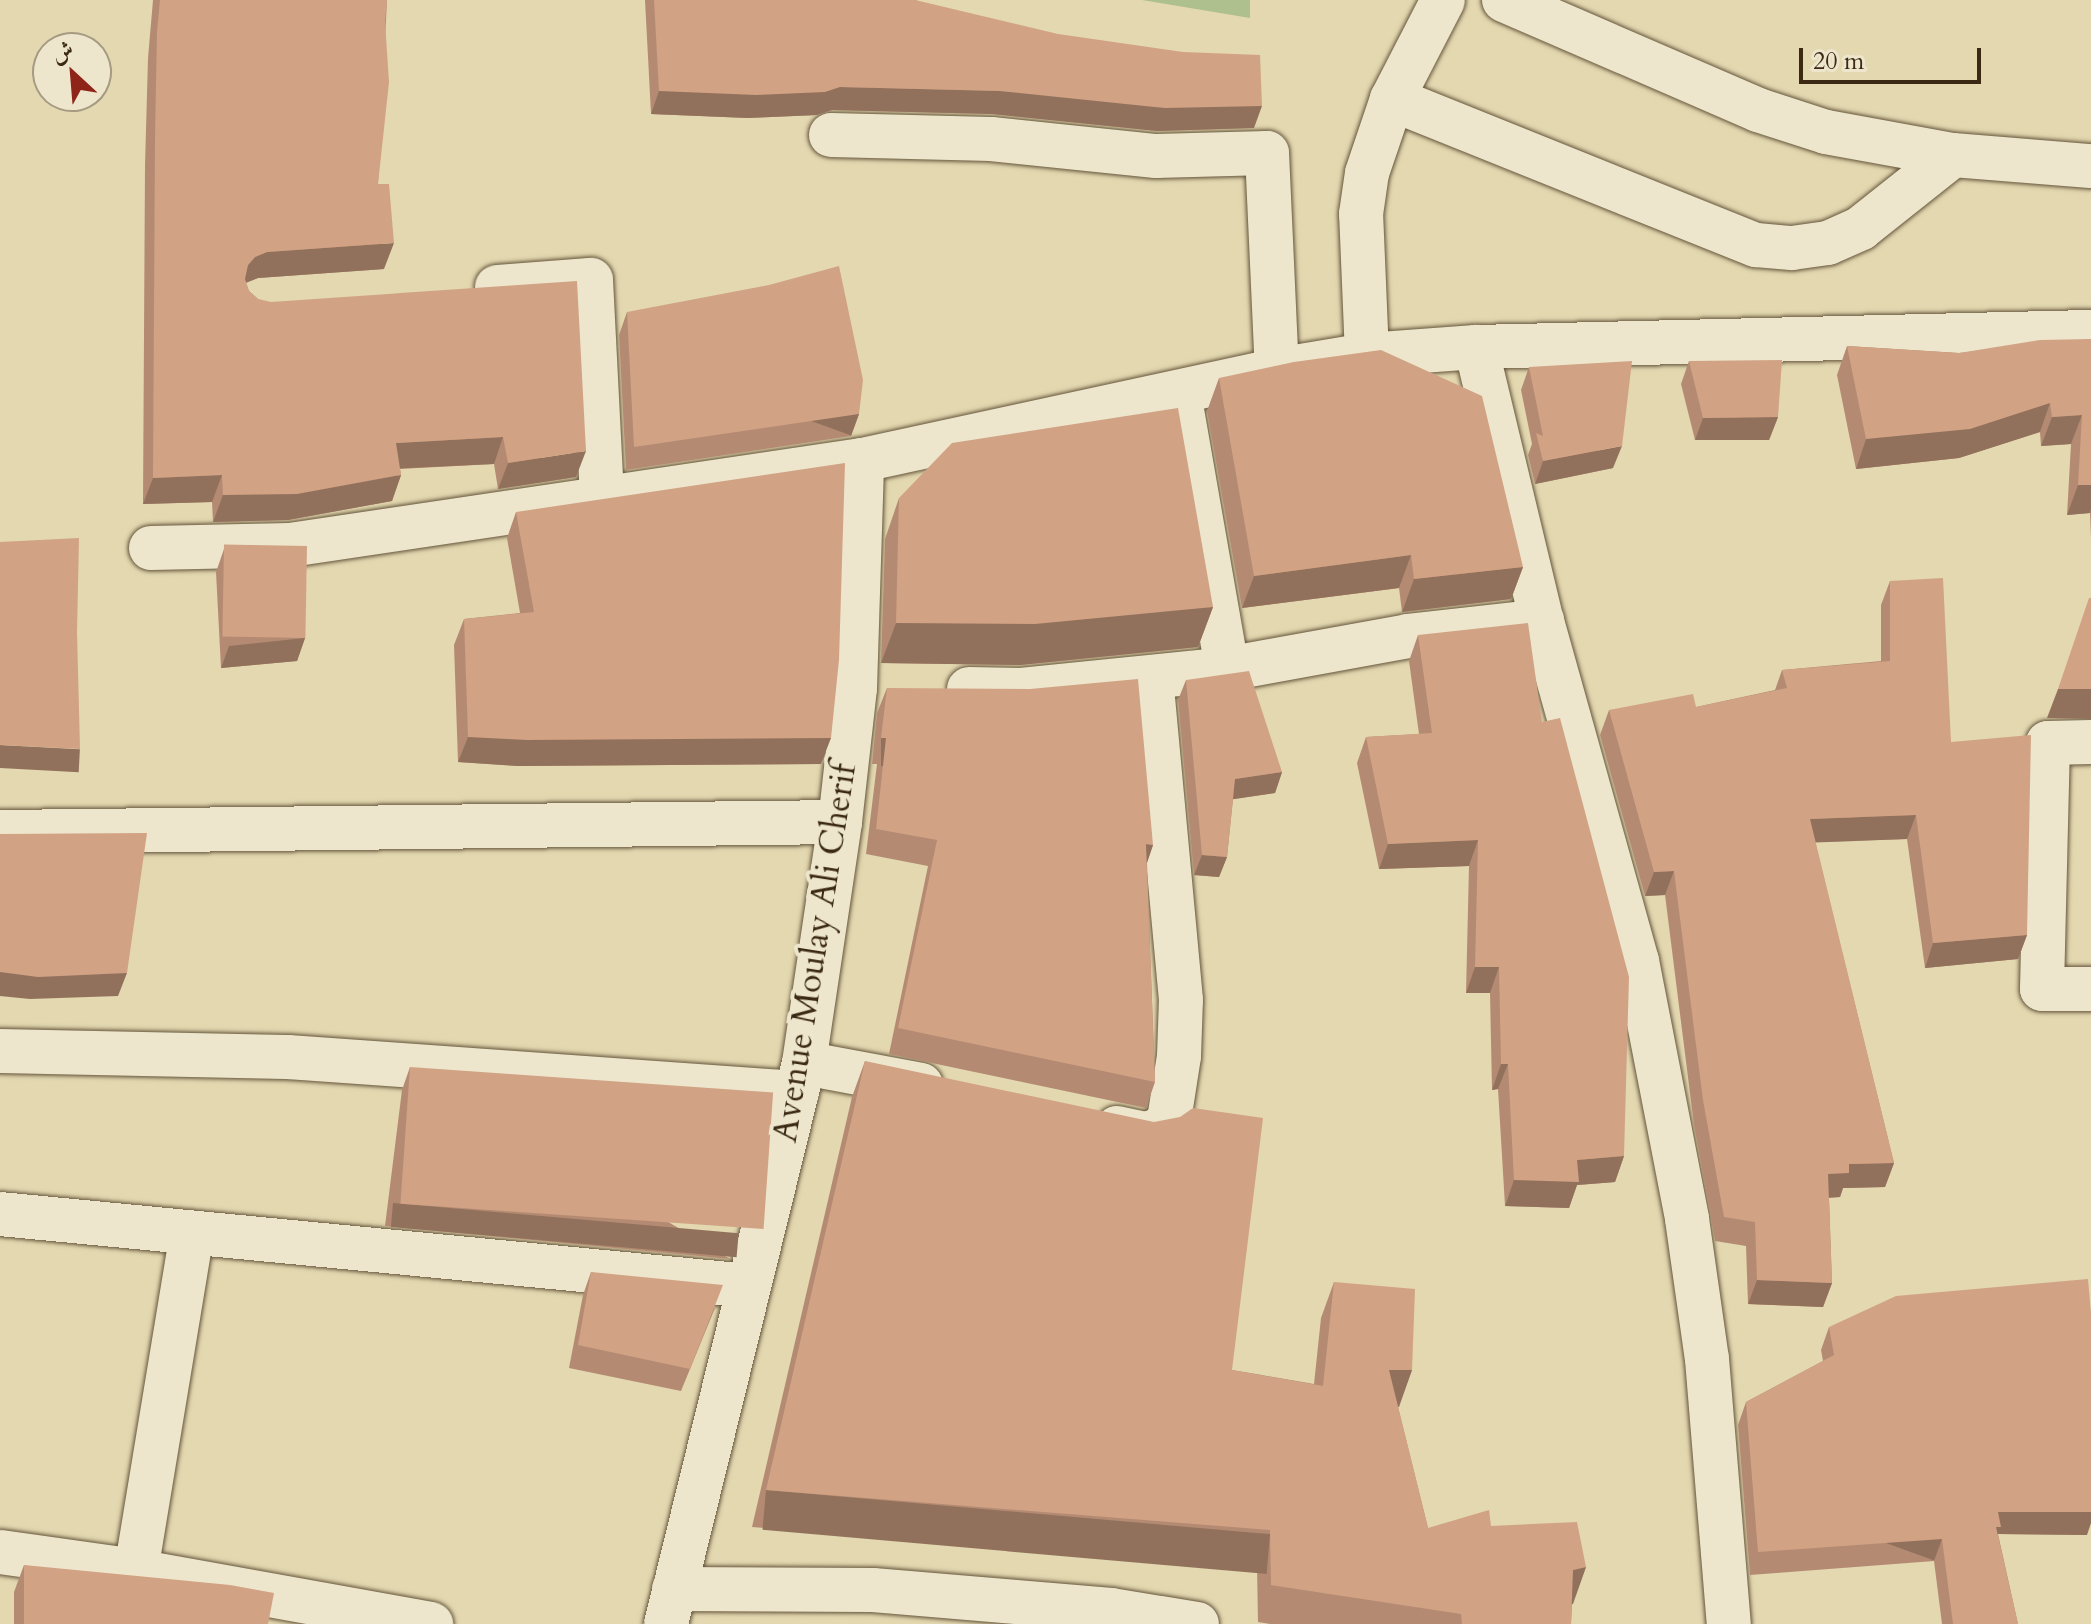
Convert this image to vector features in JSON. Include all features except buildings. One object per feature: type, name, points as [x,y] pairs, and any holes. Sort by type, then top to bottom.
[{"type":"street","points":[[1367,355],[1361,214],[1367,173],[1392,99],[1443,0]]},
{"type":"street","points":[[1504,0],[1758,110],[1826,132],[1953,155],[2091,166]]},
{"type":"street","points":[[1392,99],[1756,245],[1792,248],[1828,243],[1861,228],[1953,155]]},
{"type":"street","points":[[831,135],[991,139],[1156,156],[1267,153],[1277,370]]},
{"type":"street","points":[[465,289],[591,280],[602,496]]},
{"type":"street","points":[[151,548],[290,545],[602,496],[862,460],[1277,370],[1367,355],[1476,347],[2091,332]]},
{"type":"street","points":[[1476,347],[1542,621],[1637,961],[1687,1219],[1707,1359],[1729,1624]]},
{"type":"street","points":[[1179,393],[1227,669]]},
{"type":"street","name":"Avenue Moulay Ali Cherif","points":[[670,1606],[800,1078],[840,822],[855,688],[862,460]]},
{"type":"street","points":[[855,688],[1021,690],[1151,678],[1227,669],[1408,636],[1542,621]]},
{"type":"street","points":[[1079,1119],[1146,1134],[1159,1130],[1169,1120],[1173,1104],[1181,1000],[1151,678]]},
{"type":"street","points":[[2091,742],[2048,743],[2042,989],[2091,989]]},
{"type":"street","points":[[0,832],[840,822]]},
{"type":"street","points":[[0,1051],[288,1057],[800,1078],[963,1093]]},
{"type":"street","points":[[0,1214],[749,1286]]},
{"type":"street","points":[[136,1571],[192,1234]]},
{"type":"street","points":[[0,1552],[136,1571],[295,1611],[431,1624]]},
{"type":"street","points":[[670,1606],[873,1590],[1111,1610],[1197,1624]]},
{"type":"green space","points":[[1142,0],[1250,0],[1250,18]]}]
